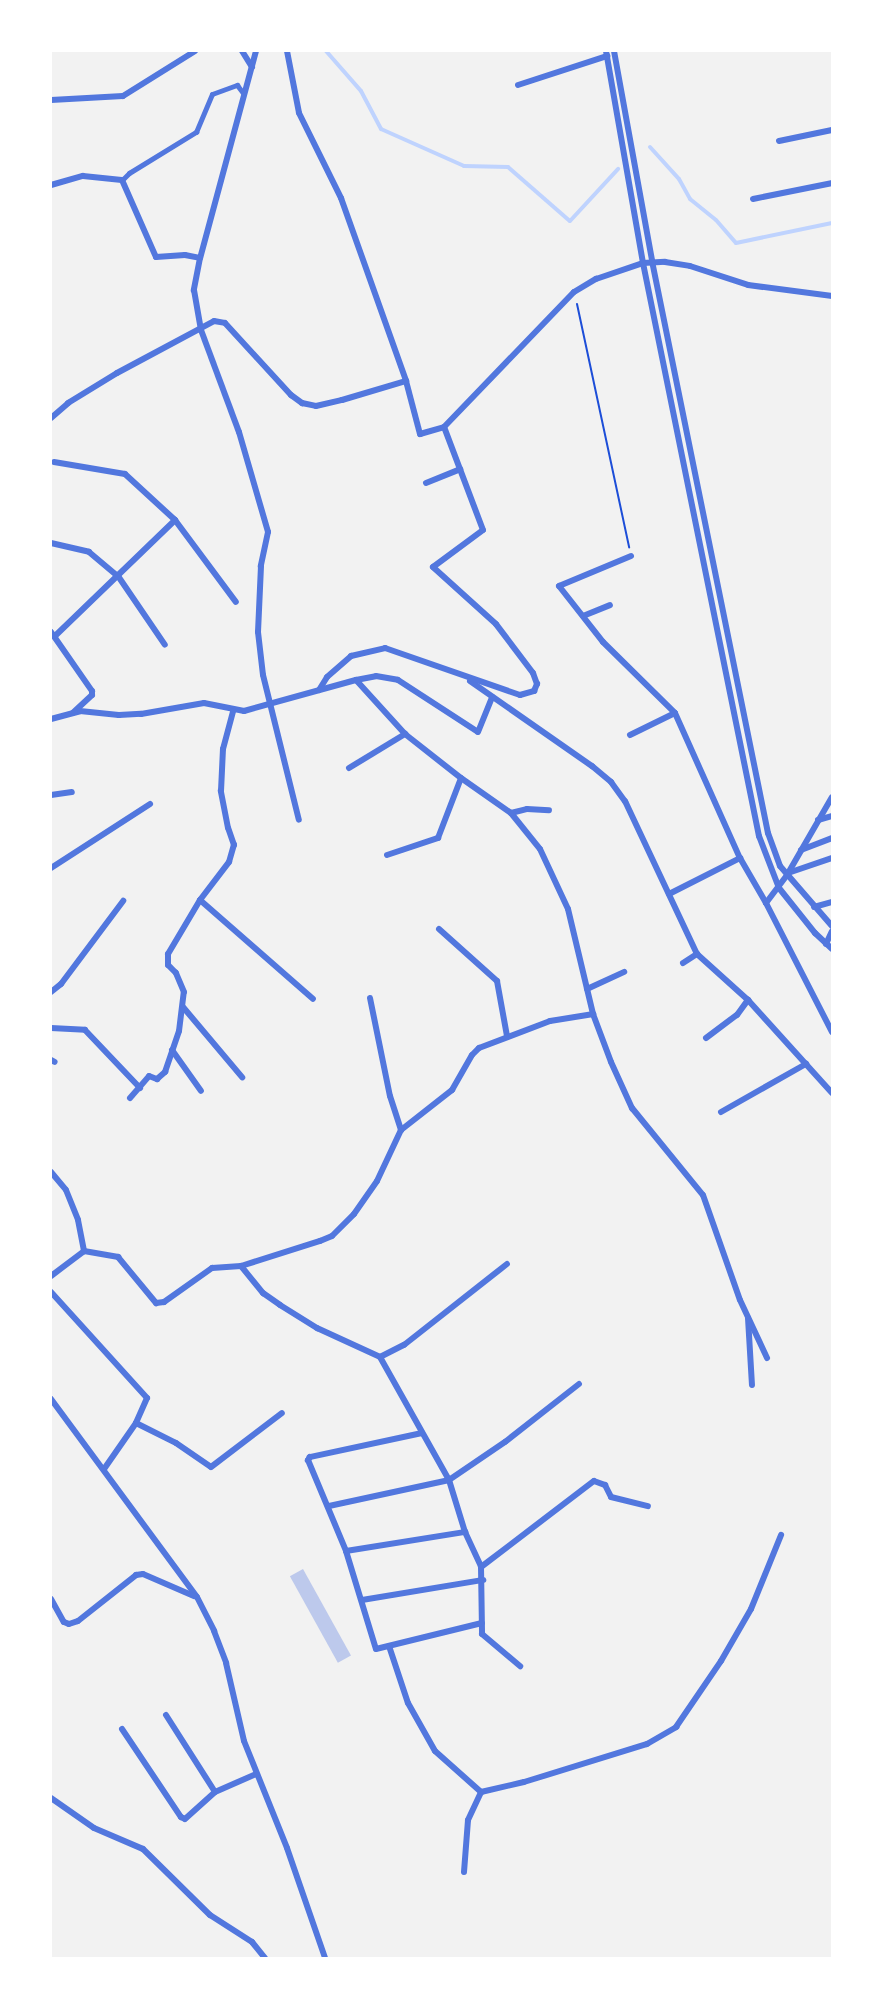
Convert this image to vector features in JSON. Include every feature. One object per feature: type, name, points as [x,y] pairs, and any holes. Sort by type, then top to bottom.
[{"type":"street","points":[[51,100],[123,96],[195,51]]},
{"type":"street","points":[[242,51],[252,67]]},
{"type":"street","points":[[256,51],[200,258],[194,290],[201,330],[239,432],[267,532],[261,566],[258,632],[263,675],[299,820]]},
{"type":"street","points":[[287,51],[299,113],[341,198],[406,381],[420,434],[444,427],[574,292],[596,279],[643,263],[652,261],[690,266],[748,285],[832,296]]},
{"type":"street","points":[[614,51],[652,261],[768,833],[780,866],[832,926]]},
{"type":"street","points":[[518,85],[606,54],[643,263],[759,836],[779,888],[832,949]]},
{"type":"street","points":[[122,180],[129,173],[196,132],[212,94],[237,85],[243,93]]},
{"type":"street","points":[[779,141],[832,130]]},
{"type":"street","points":[[51,185],[83,176],[122,180]]},
{"type":"street","points":[[122,180],[156,257],[184,255],[200,258]]},
{"type":"street","points":[[753,199],[832,183]]},
{"type":"street","points":[[51,418],[68,404],[117,373],[214,321],[225,323],[291,396],[302,403],[316,406],[406,381]]},
{"type":"street","points":[[319,690],[327,677],[351,656],[385,648],[520,695],[534,691],[537,684],[533,673],[496,624],[433,567],[483,530],[444,427]]},
{"type":"street","points":[[54,462],[125,474],[175,520],[236,602]]},
{"type":"street","points":[[426,483],[460,469]]},
{"type":"street","points":[[73,713],[92,695],[92,691],[53,634],[175,520]]},
{"type":"street","points":[[51,543],[89,552],[117,576],[165,645]]},
{"type":"street","points":[[631,555],[559,586],[603,642],[675,713],[740,858],[766,903],[832,1032]]},
{"type":"street","points":[[583,616],[610,605]]},
{"type":"street","points":[[51,719],[80,711],[119,715],[141,714],[204,703],[232,711],[244,711],[270,706],[319,690],[376,676],[398,680],[478,732],[492,697]]},
{"type":"street","points":[[466,677],[592,766],[610,782],[625,801],[697,954],[748,1000],[832,1094]]},
{"type":"street","points":[[356,680],[405,734],[461,778],[511,813],[540,849],[568,909],[593,1014],[611,1062],[632,1108],[703,1195],[748,1318],[767,1358]]},
{"type":"street","points":[[130,1098],[149,1076],[157,1078],[165,1072],[183,1007],[184,992],[176,973],[168,965],[168,954],[200,900],[229,862],[234,846],[221,790],[223,749],[232,711]]},
{"type":"street","points":[[630,735],[675,713]]},
{"type":"street","points":[[349,768],[405,734]]},
{"type":"street","points":[[387,855],[438,838],[461,778]]},
{"type":"street","points":[[51,795],[72,792]]},
{"type":"street","points":[[766,903],[788,874],[832,797]]},
{"type":"street","points":[[51,868],[150,804]]},
{"type":"street","points":[[511,813],[527,809],[549,810]]},
{"type":"street","points":[[817,820],[832,816]]},
{"type":"street","points":[[801,851],[832,838]]},
{"type":"street","points":[[669,894],[740,858]]},
{"type":"street","points":[[788,874],[832,858]]},
{"type":"street","points":[[200,900],[313,999]]},
{"type":"street","points":[[51,992],[61,984],[123,901]]},
{"type":"street","points":[[814,907],[832,902]]},
{"type":"street","points":[[439,929],[497,981],[507,1036]]},
{"type":"street","points":[[826,944],[832,931]]},
{"type":"street","points":[[683,963],[697,954]]},
{"type":"street","points":[[587,989],[624,972]]},
{"type":"street","points":[[370,998],[390,1096],[401,1130]]},
{"type":"street","points":[[706,1038],[737,1015],[748,1000]]},
{"type":"street","points":[[183,1007],[242,1077]]},
{"type":"street","points":[[51,1275],[84,1251],[118,1257],[156,1303],[164,1302],[212,1268],[241,1266],[320,1241],[337,1231],[367,1198],[401,1130],[452,1090],[472,1055],[479,1048],[550,1021],[593,1014]]},
{"type":"street","points":[[51,1028],[85,1030],[140,1088]]},
{"type":"street","points":[[172,1050],[201,1091]]},
{"type":"street","points":[[722,1112],[806,1064]]},
{"type":"street","points":[[51,1172],[66,1190],[78,1220],[84,1251]]},
{"type":"street","points":[[380,1358],[404,1345],[507,1264]]},
{"type":"street","points":[[241,1266],[263,1293],[280,1305],[316,1328],[380,1358],[449,1480],[465,1532],[481,1567],[483,1580],[482,1634],[520,1666]]},
{"type":"street","points":[[51,1292],[146,1394],[146,1401],[136,1423],[104,1469]]},
{"type":"street","points":[[748,1318],[752,1385]]},
{"type":"street","points":[[329,1506],[449,1480],[505,1442],[579,1384]]},
{"type":"street","points":[[51,1400],[104,1469],[133,1515],[197,1598],[225,1663],[244,1741],[287,1848],[326,1958]]},
{"type":"street","points":[[136,1423],[176,1443],[211,1467],[282,1413]]},
{"type":"street","points":[[422,1433],[310,1457],[308,1460],[346,1551],[376,1649],[482,1623]]},
{"type":"street","points":[[481,1567],[594,1481],[605,1485],[611,1497],[648,1506]]},
{"type":"street","points":[[346,1551],[465,1532]]},
{"type":"street","points":[[481,1792],[534,1779],[647,1744],[676,1727],[721,1661],[751,1609],[781,1534]]},
{"type":"street","points":[[51,1599],[64,1622],[69,1624],[78,1621],[136,1575],[143,1574],[197,1598]]},
{"type":"street","points":[[362,1600],[483,1580]]},
{"type":"street","points":[[389,1646],[408,1703],[435,1751],[481,1792]]},
{"type":"street","points":[[166,1715],[215,1792]]},
{"type":"street","points":[[122,1729],[181,1817],[189,1818],[215,1792],[256,1774]]},
{"type":"street","points":[[464,1872],[468,1820],[481,1792]]},
{"type":"street","points":[[51,1798],[94,1828],[143,1849],[210,1915],[252,1942],[265,1958]]},
{"type":"path","points":[[574,292],[631,555]]},
{"type":"building","points":[[303,1569],[351,1656],[338,1663],[290,1576]]},
{"type":"waterway","points":[[326,51],[361,91],[381,129],[464,166],[508,167],[570,221],[618,169]]},
{"type":"waterway","points":[[650,147],[679,179],[690,199],[716,220],[736,243],[832,223]]}]
